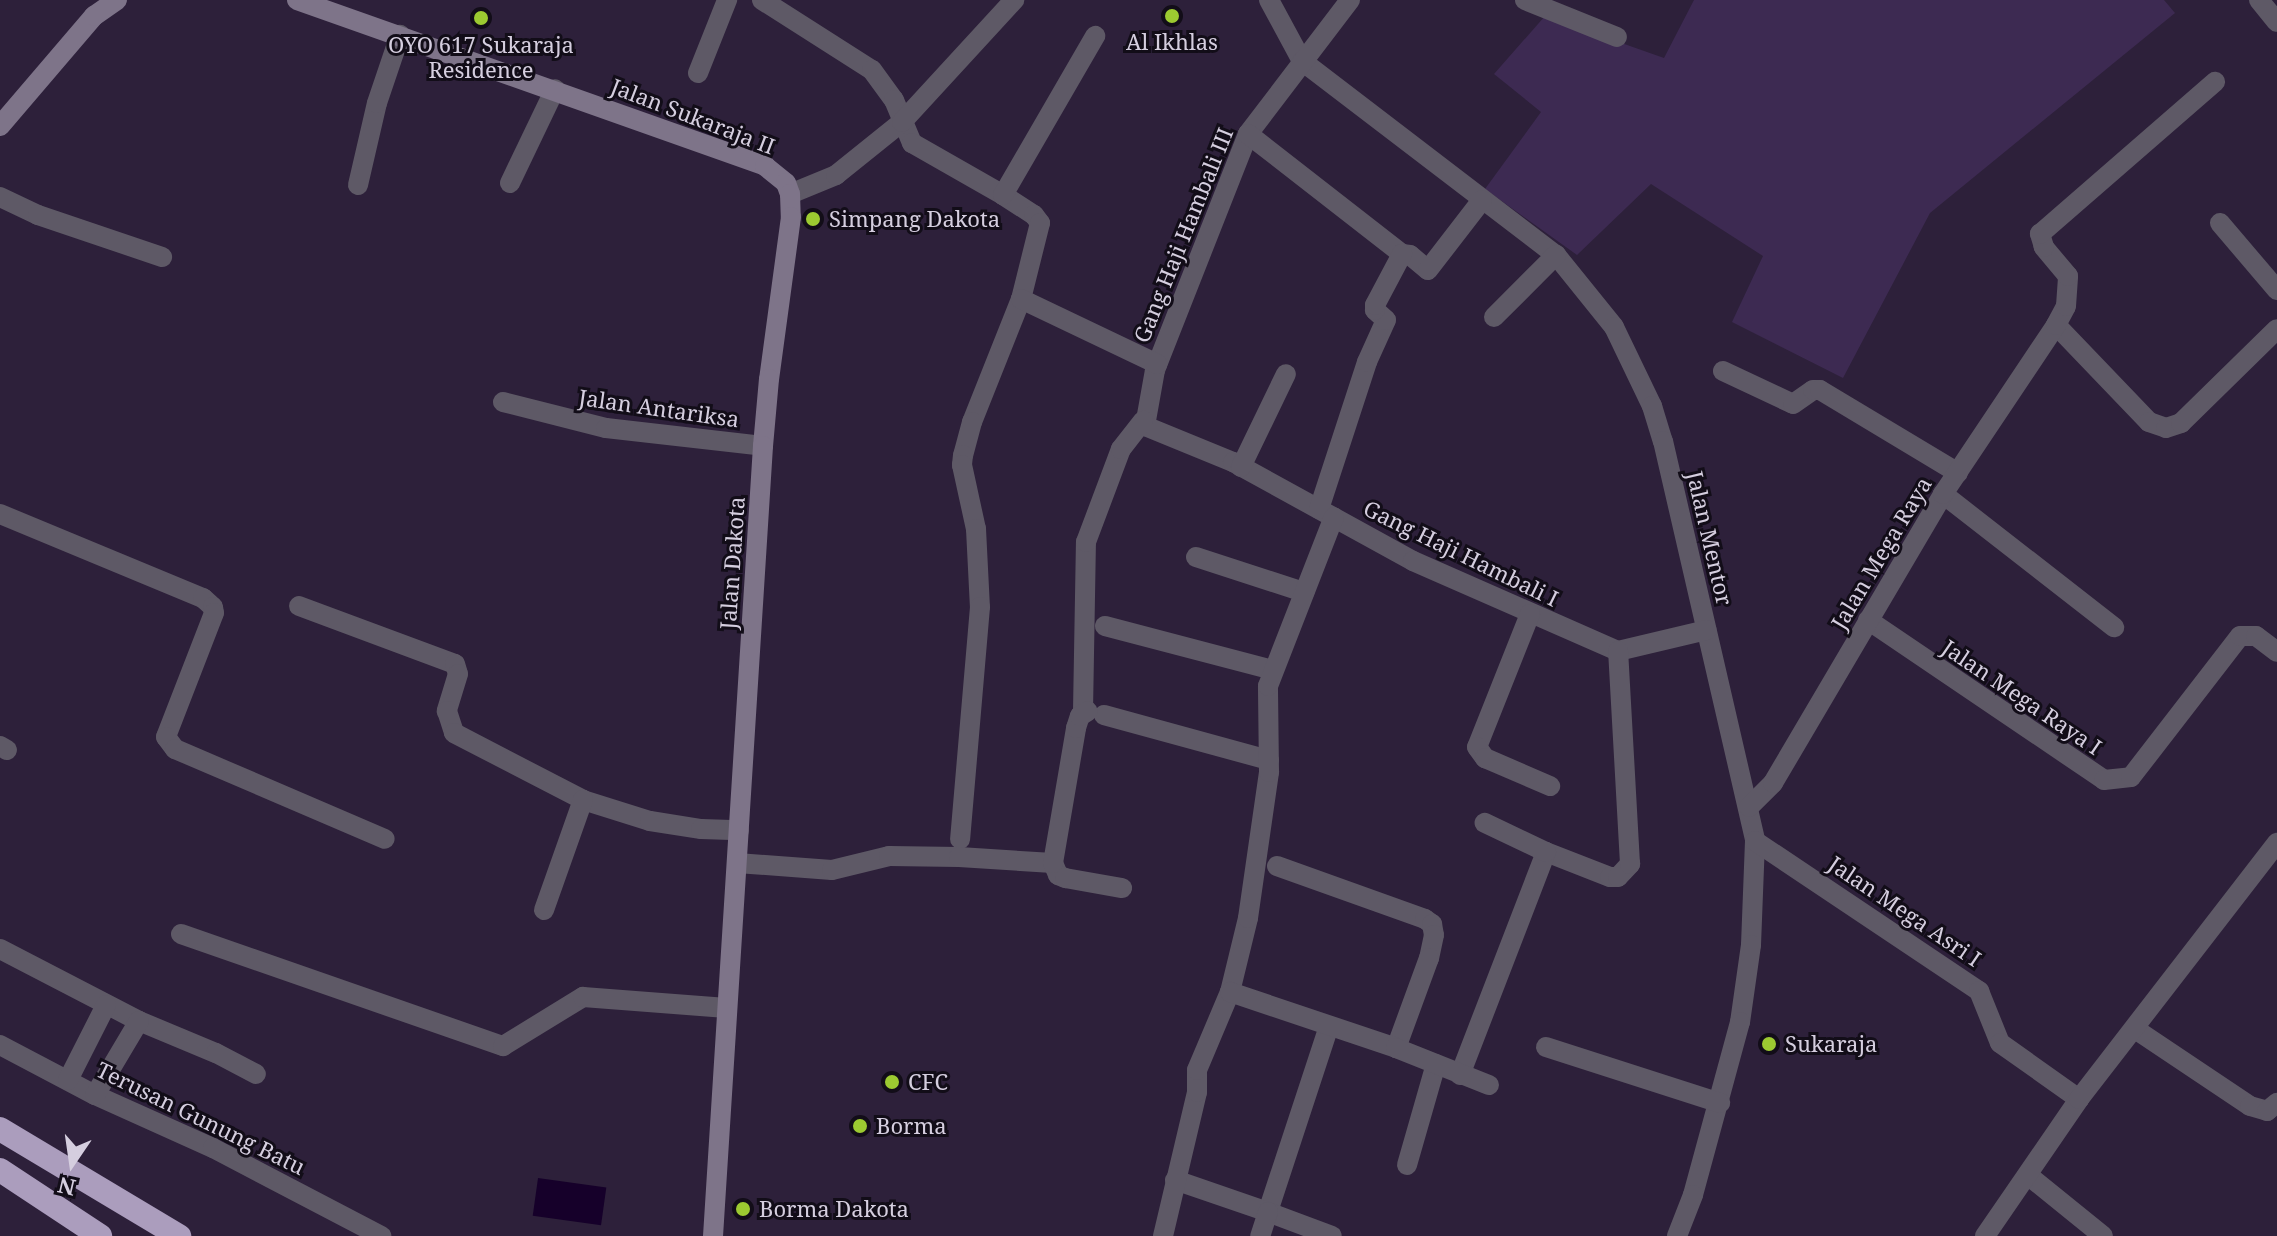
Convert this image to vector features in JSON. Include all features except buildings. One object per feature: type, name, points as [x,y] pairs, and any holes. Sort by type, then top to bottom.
[{"type":"highway","points":[[0,1129],[179,1236]]},
{"type":"highway","points":[[0,1170],[100,1236]]},
{"type":"main road","points":[[0,126],[94,16],[117,0]]},
{"type":"main road","name":"Jalan Sukaraja II","points":[[297,0],[765,166],[786,183],[790,194]]},
{"type":"main road","name":"Jalan Dakota","points":[[713,1236],[763,446],[791,217],[790,194]]},
{"type":"street","points":[[698,73],[727,0]]},
{"type":"street","points":[[762,0],[872,70],[886,86],[912,143],[1003,195],[1040,223],[1021,299],[964,443],[962,465],[976,529],[980,607],[960,839]]},
{"type":"street","points":[[790,194],[836,175],[902,122],[990,8],[1014,0]]},
{"type":"street","name":"Jalan Mentor","points":[[1269,0],[1302,61],[1556,255],[1614,327],[1652,406],[1755,841],[1751,945],[1740,1022],[1693,1195],[1677,1236]]},
{"type":"street","name":"Gang Haji Hambali III","points":[[1152,427],[1157,364],[1248,134],[1350,0]]},
{"type":"street","points":[[1525,0],[1617,37]]},
{"type":"street","points":[[2259,0],[2277,22]]},
{"type":"street","points":[[358,185],[377,103],[400,35]]},
{"type":"street","points":[[1003,195],[1095,36]]},
{"type":"street","name":"Jalan Mega Raya","points":[[1749,807],[1773,783],[1943,494],[2066,306],[2068,276],[2044,247],[2040,234],[2215,82]]},
{"type":"street","points":[[510,183],[555,89]]},
{"type":"street","points":[[1248,134],[1402,254],[1410,255],[1428,270],[1482,200]]},
{"type":"street","points":[[0,197],[38,215],[162,257]]},
{"type":"street","points":[[2220,223],[2277,290]]},
{"type":"street","points":[[1163,1236],[1197,1092],[1197,1070],[1230,992],[1248,918],[1269,760],[1266,700],[1273,670],[1304,592],[1367,362],[1386,320],[1375,310],[1375,305],[1402,254]]},
{"type":"street","points":[[1494,317],[1556,255]]},
{"type":"street","points":[[1021,299],[1157,364]]},
{"type":"street","points":[[2056,325],[2149,422],[2166,428],[2181,423],[2277,329]]},
{"type":"street","points":[[1723,371],[1793,404],[1813,390],[1820,390],[1958,473]]},
{"type":"street","points":[[1241,467],[1286,374]]},
{"type":"street","name":"Jalan Antariksa","points":[[503,402],[606,428],[763,446]]},
{"type":"street","points":[[1122,888],[1065,878],[1058,875],[1053,863],[1076,728],[1092,712],[1086,542],[1115,462],[1152,427]]},
{"type":"street","name":"Gang Haji Hambali I","points":[[1152,427],[1241,467],[1413,561],[1618,651]]},
{"type":"street","points":[[1943,494],[2114,627]]},
{"type":"street","points":[[0,514],[203,598],[213,607],[214,613],[166,737],[175,749],[385,839]]},
{"type":"street","points":[[1196,557],[1304,592]]},
{"type":"street","points":[[299,606],[455,664],[458,674],[447,711],[454,733],[583,800],[650,821],[701,829],[739,830]]},
{"type":"street","points":[[1530,614],[1477,747],[1485,758],[1550,786]]},
{"type":"street","name":"Jalan Mega Raya I","points":[[1868,620],[2104,780],[2131,777],[2240,636],[2256,636],[2277,652]]},
{"type":"street","points":[[1105,626],[1273,670]]},
{"type":"street","points":[[1485,823],[1546,852],[1610,877],[1618,877],[1630,864],[1618,651],[1707,630]]},
{"type":"street","points":[[1092,712],[1269,760]]},
{"type":"street","points":[[544,910],[583,800]]},
{"type":"street","name":"Jalan Mega Asri I","points":[[1755,841],[1979,991],[2000,1043],[2079,1099]]},
{"type":"street","points":[[1985,1236],[2079,1099],[2277,843]]},
{"type":"street","points":[[1460,1075],[1546,852]]},
{"type":"street","points":[[737,863],[832,870],[889,856],[1053,863]]},
{"type":"street","points":[[1277,866],[1432,924],[1434,935],[1429,958],[1396,1048]]},
{"type":"street","points":[[181,934],[503,1046],[583,997],[727,1008]]},
{"type":"street","points":[[0,949],[106,1005],[256,1074]]},
{"type":"street","points":[[1230,992],[1396,1048],[1489,1085]]},
{"type":"street","points":[[68,1080],[106,1005]]},
{"type":"street","points":[[95,1095],[139,1021]]},
{"type":"street","points":[[1260,1236],[1329,1026]]},
{"type":"street","points":[[2135,1029],[2250,1106],[2274,1111]]},
{"type":"street","name":"Terusan Gunung Batu","points":[[0,1045],[95,1095],[213,1148],[381,1236]]},
{"type":"street","points":[[1546,1047],[1720,1103]]},
{"type":"street","points":[[1407,1165],[1436,1064]]},
{"type":"street","points":[[2029,1176],[2103,1236]]},
{"type":"street","points":[[1175,1180],[1332,1236]]},
{"type":"shaded area","points":[[1694,0],[2164,0],[2175,13],[1930,213],[1843,378],[1732,322],[1763,256],[1651,184],[1577,255],[1485,189],[1541,112],[1494,74],[1545,16],[1664,58]]},
{"type":"shaded area","points":[[538,1178],[606,1188],[601,1225],[533,1216]]},
{"type":"place","name":"Al Ikhlas","points":[[1172,16]]},
{"type":"place","name":"OYO 617 Sukaraja Residence","points":[[481,18]]},
{"type":"place","name":"Simpang Dakota","points":[[813,219]]},
{"type":"place","name":"Sukaraja","points":[[1769,1044]]},
{"type":"place","name":"CFC","points":[[892,1082]]},
{"type":"place","name":"Borma","points":[[860,1126]]},
{"type":"place","name":"Borma Dakota","points":[[743,1209]]}]
